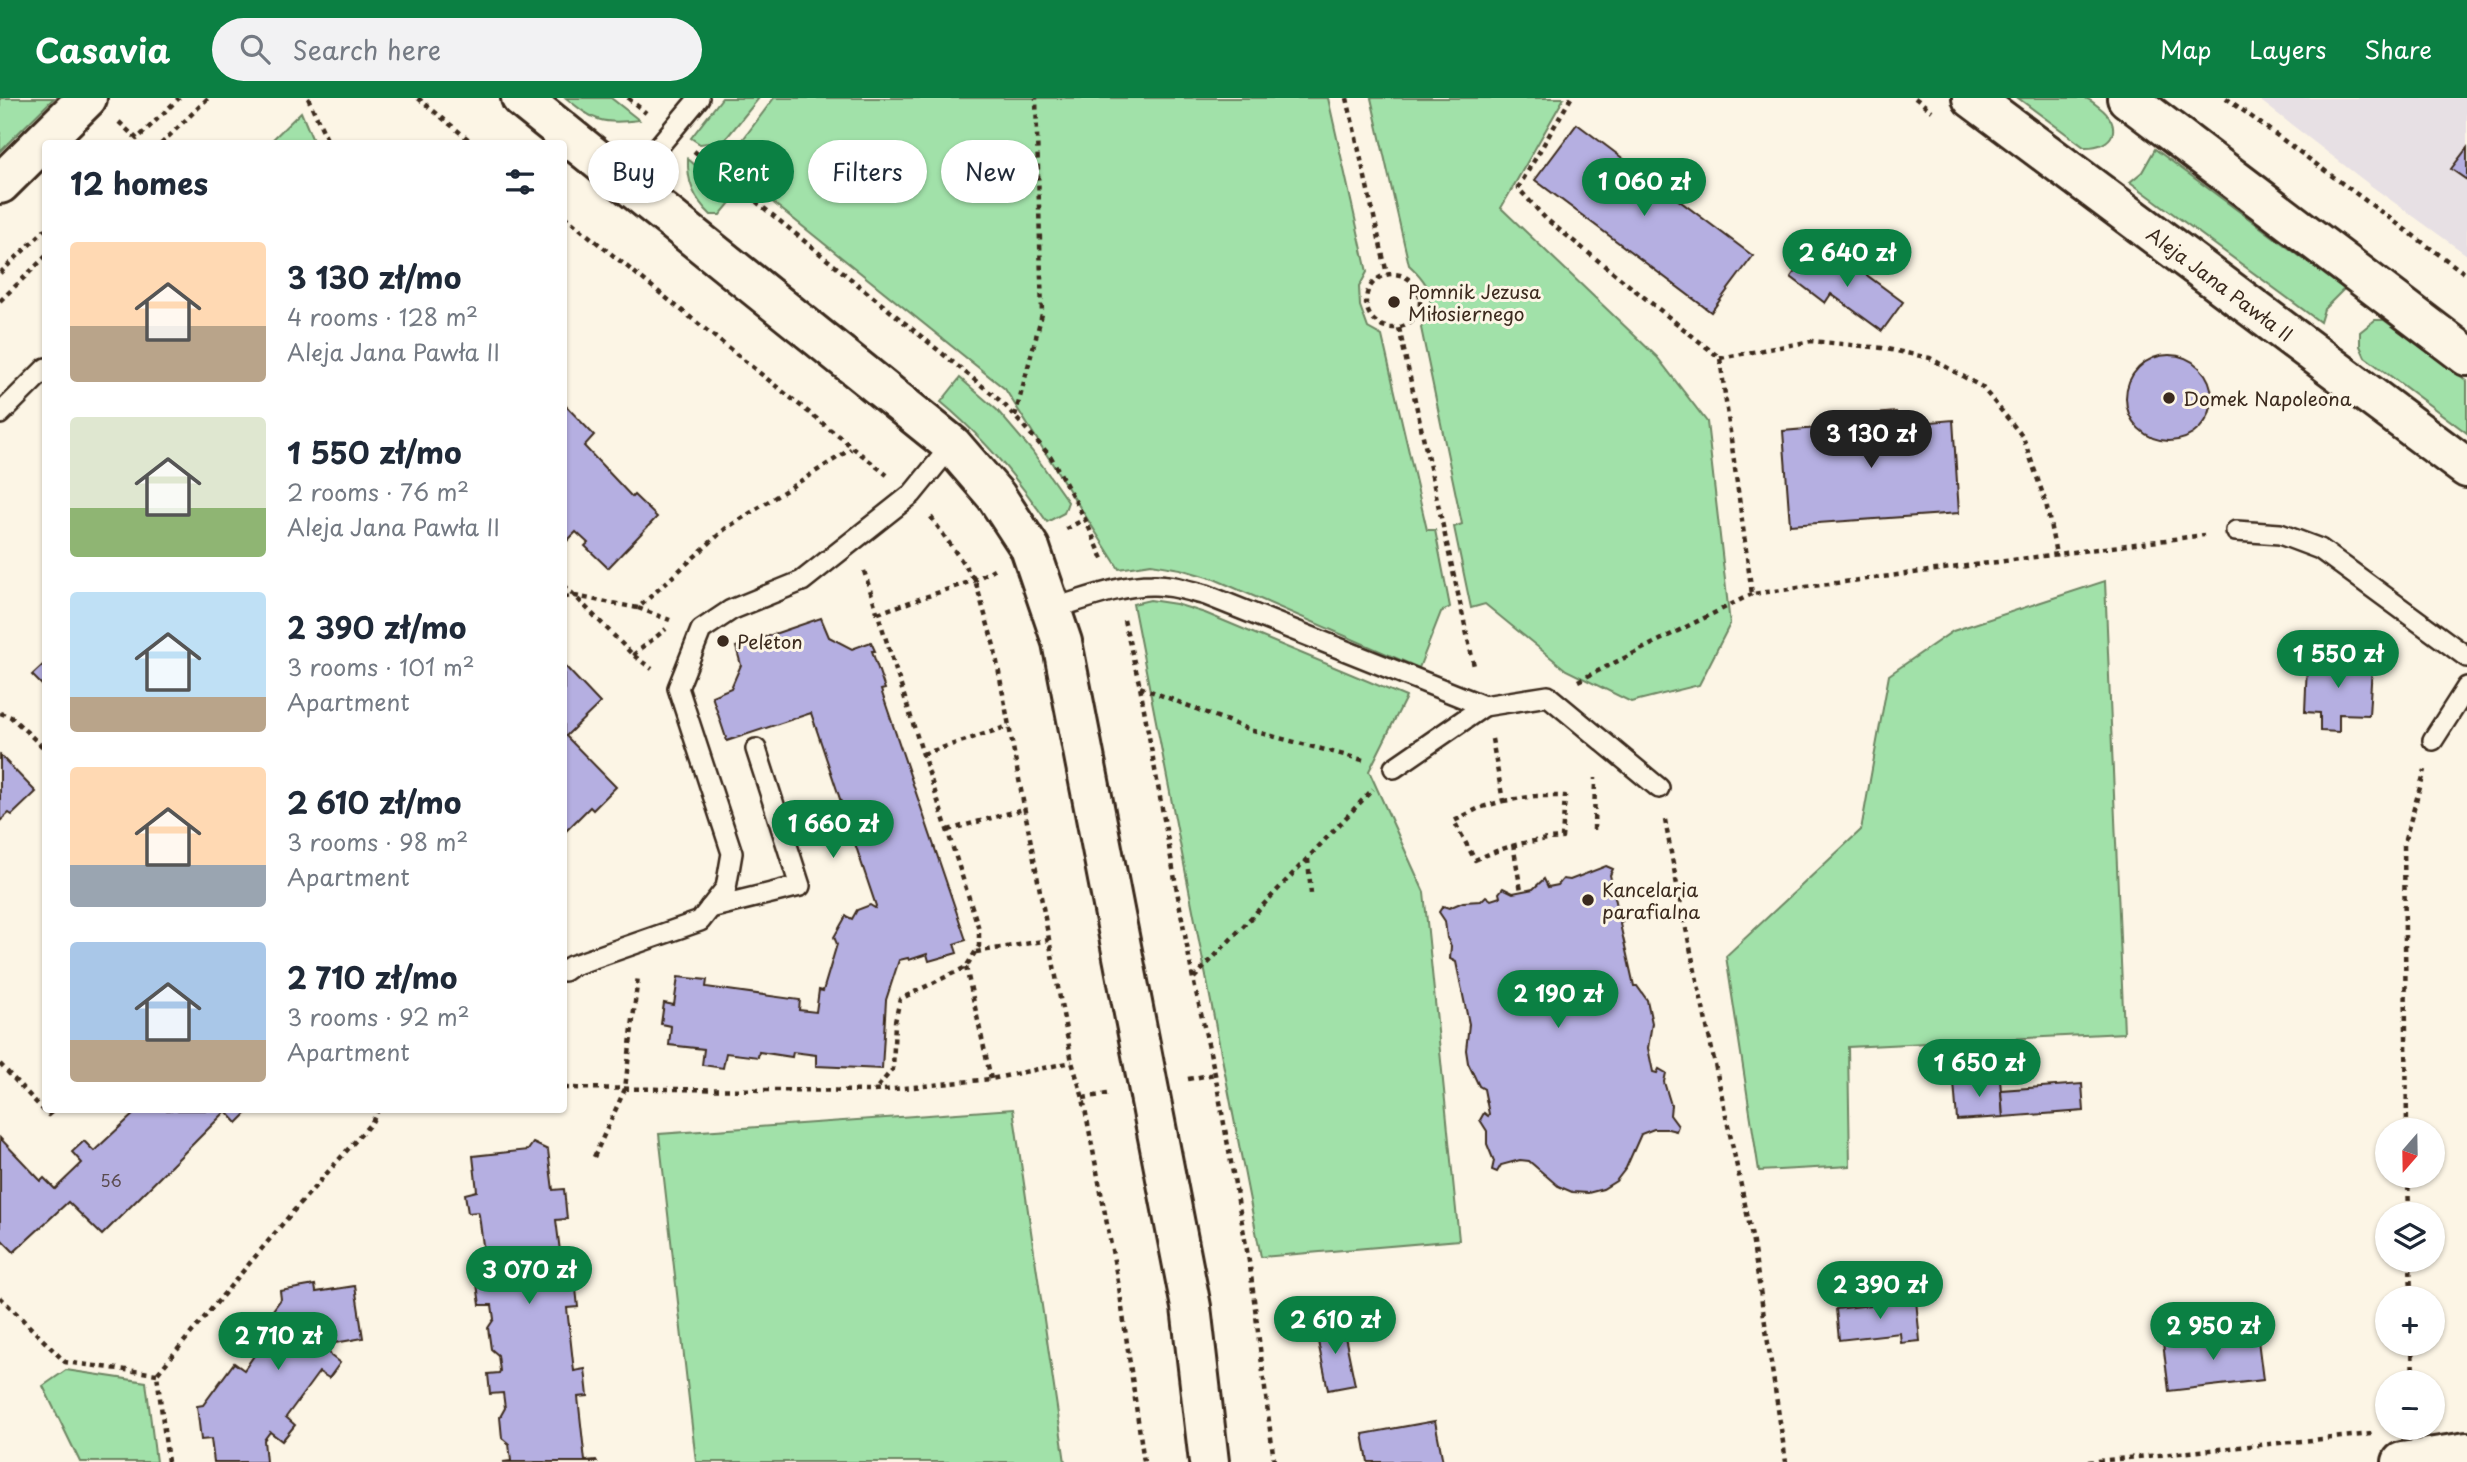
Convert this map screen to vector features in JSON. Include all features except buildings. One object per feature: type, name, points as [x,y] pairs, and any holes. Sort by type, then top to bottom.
[{"type":"street","points":[[521,98],[588,151]]},
{"type":"street","name":"Aleja Jana Pawła II","points":[[1972,98],[2467,468]]},
{"type":"street","points":[[2127,98],[2467,356]]},
{"type":"street","points":[[50,140],[99,106]]},
{"type":"street","points":[[0,184],[42,147]]},
{"type":"street","points":[[653,203],[952,445],[996,496],[1031,548],[1062,642],[1191,1307],[1209,1462]]},
{"type":"street","points":[[2402,1462],[2467,1452]]},
{"type":"lane","points":[[664,140],[699,98]]},
{"type":"lane","points":[[0,414],[42,372]]},
{"type":"lane","points":[[567,970],[700,921],[726,888],[732,853],[678,688],[701,630],[731,610],[802,581],[912,494],[952,445]]},
{"type":"lane","points":[[2236,531],[2280,534],[2320,549],[2467,657]]},
{"type":"lane","points":[[1051,609],[1152,584],[1177,587],[1206,595],[1484,706]]},
{"type":"lane","points":[[2433,740],[2467,687]]},
{"type":"lane","points":[[1394,768],[1484,706],[1548,696],[1659,788]]},
{"type":"lane","points":[[710,908],[800,886],[757,749]]},
{"type":"path","points":[[99,106],[137,139],[179,98]]},
{"type":"path","points":[[165,140],[208,98]]},
{"type":"path","points":[[308,98],[327,140]]},
{"type":"path","points":[[418,98],[469,140]]},
{"type":"path","points":[[1015,417],[1042,314],[1036,98]]},
{"type":"path","points":[[1347,98],[1387,274]]},
{"type":"path","points":[[1571,98],[1518,188],[1546,219],[1720,358],[1752,594]]},
{"type":"path","points":[[2227,98],[2467,275]]},
{"type":"path","points":[[567,218],[851,449],[912,494],[945,535],[975,580],[994,646],[1072,1062],[1083,1098],[1119,1287],[1144,1462]]},
{"type":"path","points":[[0,273],[42,233]]},
{"type":"path","points":[[0,301],[42,260]]},
{"type":"path","points":[[1387,274],[1401,274],[1414,282],[1421,295],[1420,310],[1416,316],[1399,328],[1385,327],[1373,319],[1366,306],[1367,293],[1375,280],[1387,274]]},
{"type":"path","points":[[1399,328],[1460,609]]},
{"type":"path","points":[[1720,358],[1812,341],[1882,348],[1930,358],[1982,387],[2023,437],[2046,503],[2056,554]]},
{"type":"path","points":[[567,597],[638,608],[725,529],[851,449]]},
{"type":"path","points":[[878,613],[975,580],[1085,519]]},
{"type":"path","points":[[1548,696],[1752,594],[2236,531]]},
{"type":"path","points":[[854,539],[979,929],[979,946],[966,967],[901,999],[895,1022],[893,1069],[874,1091]]},
{"type":"path","points":[[567,587],[634,655],[678,688]]},
{"type":"path","points":[[634,655],[675,622]]},
{"type":"path","points":[[1140,687],[1253,731],[1394,768],[1193,979]]},
{"type":"path","points":[[0,713],[11,717],[42,746]]},
{"type":"path","points":[[923,754],[1009,726]]},
{"type":"path","points":[[2407,1118],[2404,843],[2433,740]]},
{"type":"path","points":[[1498,762],[1503,801]]},
{"type":"path","points":[[1594,830],[1595,775]]},
{"type":"path","points":[[1659,788],[1682,910],[1752,1237],[1786,1462]]},
{"type":"path","points":[[1535,796],[1565,796],[1562,838],[1513,844],[1475,860],[1454,821],[1479,808],[1503,801],[1535,796]]},
{"type":"path","points":[[947,830],[1024,809]]},
{"type":"path","points":[[1513,844],[1521,891]]},
{"type":"path","points":[[1308,858],[1311,894]]},
{"type":"path","points":[[975,952],[1049,940]]},
{"type":"path","points":[[594,1157],[625,1089],[643,941]]},
{"type":"path","points":[[966,967],[991,1079]]},
{"type":"path","points":[[567,1088],[874,1091],[991,1079],[1072,1062]]},
{"type":"path","points":[[0,1064],[42,1109]]},
{"type":"path","points":[[168,1462],[157,1374],[372,1122],[376,1113]]},
{"type":"path","points":[[0,1297],[65,1362],[157,1374]]},
{"type":"path","points":[[2088,1462],[2374,1434]]},
{"type":"shaded area","points":[[2257,98],[2467,98],[2467,255],[2370,185]]},
{"type":"green space","points":[[0,98],[54,98],[0,151]]},
{"type":"green space","points":[[566,98],[611,98],[639,120],[599,120]]},
{"type":"green space","points":[[722,98],[759,98],[725,140],[691,138]]},
{"type":"green space","points":[[774,98],[1328,98],[1367,272],[1359,287],[1360,306],[1368,328],[1382,336],[1427,530],[1435,530],[1450,607],[1441,612],[1419,668],[1214,579],[1151,564],[1119,569],[1005,389],[774,203],[794,203],[794,140],[742,140]]},
{"type":"green space","points":[[1371,98],[1564,98],[1501,208],[1657,357],[1707,422],[1730,624],[1699,685],[1631,702],[1566,670],[1485,604],[1471,608],[1454,527],[1462,524],[1421,328],[1429,309],[1430,294],[1423,280],[1409,265]]},
{"type":"green space","points":[[2018,98],[2085,98],[2107,114],[2113,128],[2112,134],[2103,144],[2084,147]]},
{"type":"green space","points":[[301,112],[313,140],[272,140]]},
{"type":"green space","points":[[2155,149],[2344,289],[2324,309],[2320,322],[2130,182],[2142,172]]},
{"type":"green space","points":[[688,159],[693,163],[693,190]]},
{"type":"green space","points":[[700,203],[730,203],[720,215],[711,215]]},
{"type":"green space","points":[[2375,320],[2384,320],[2467,381],[2467,433],[2365,357],[2360,346],[2360,332]]},
{"type":"green space","points":[[960,378],[997,410],[1032,451],[1068,502],[1064,513],[1047,522],[998,458],[941,402]]},
{"type":"green space","points":[[2105,581],[2124,1033],[1848,1047],[1850,1166],[1759,1171],[1726,956],[1861,830],[1889,675],[1953,631]]},
{"type":"green space","points":[[1150,600],[1205,613],[1406,697],[1369,771],[1424,892],[1459,1240],[1261,1257],[1133,604]]},
{"type":"green space","points":[[1013,1109],[1065,1462],[696,1462],[659,1134]]},
{"type":"green space","points":[[66,1370],[146,1382],[156,1462],[80,1462],[43,1386]]},
{"type":"place","name":"Pomnik Jezusa Miłosiernego","points":[[1394,302]]},
{"type":"place","name":"Domek Napoleona","points":[[2169,398]]},
{"type":"place","name":"Peleton","points":[[723,641]]},
{"type":"place","name":"Kancelaria parafialna","points":[[1588,900]]}]
